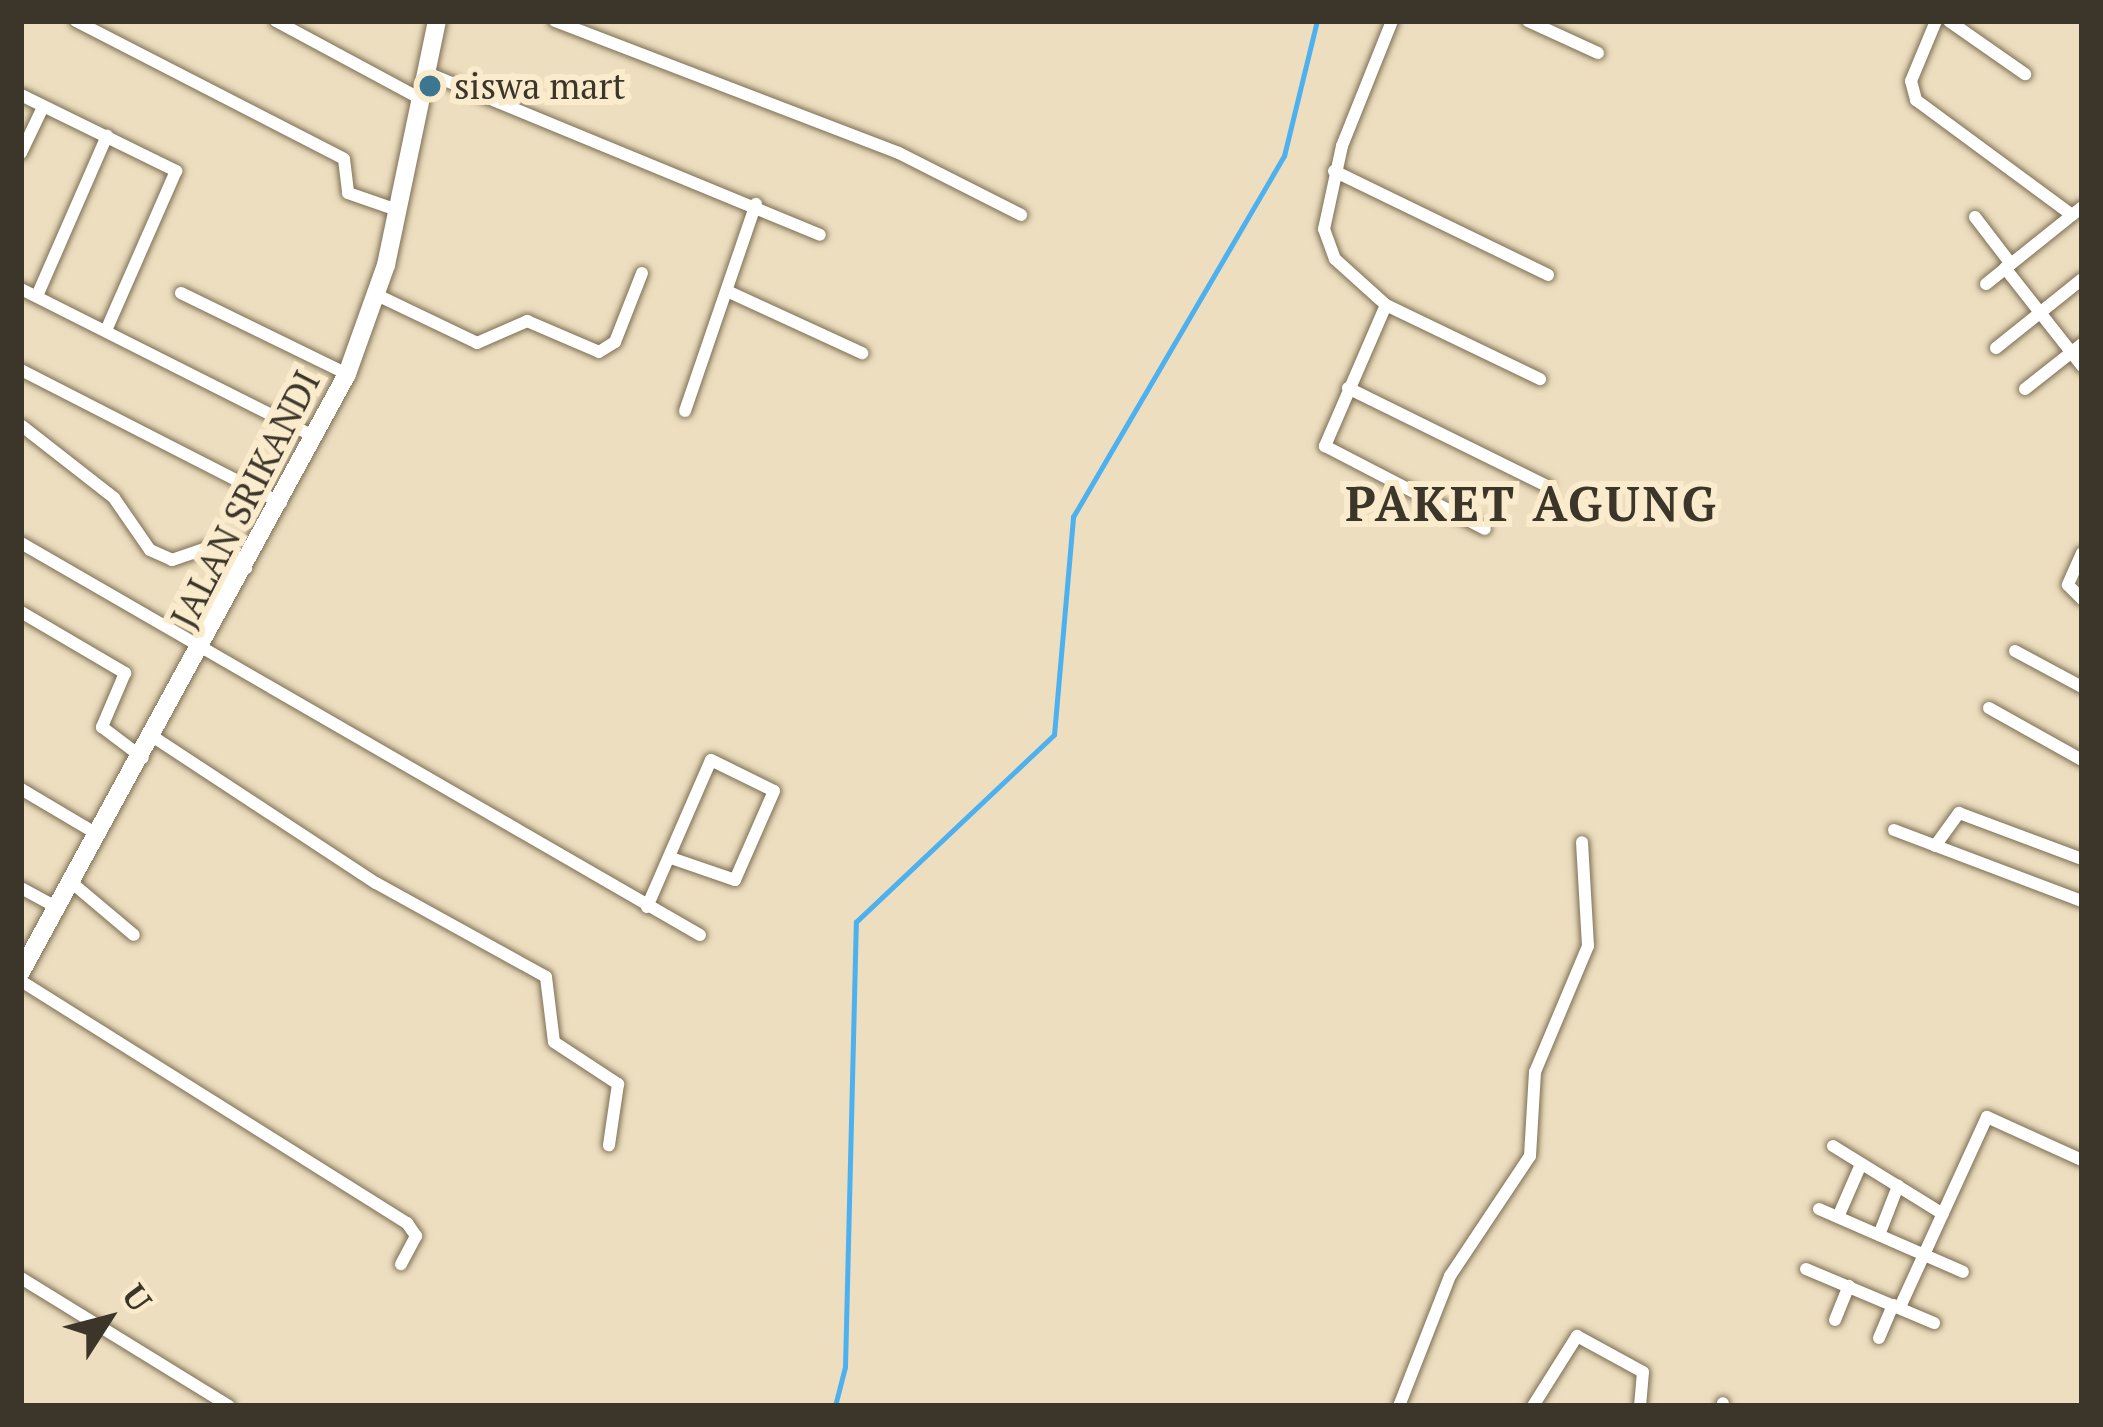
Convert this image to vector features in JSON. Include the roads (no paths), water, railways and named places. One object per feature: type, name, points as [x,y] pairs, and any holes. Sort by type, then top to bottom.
[{"type":"street","points":[[76,21],[344,159],[348,193],[397,209]]},
{"type":"street","points":[[276,21],[419,98]]},
{"type":"street","name":"JALAN SRIKANDI","points":[[21,972],[205,650],[347,374],[377,296],[437,21]]},
{"type":"street","points":[[555,21],[899,153],[1021,215]]},
{"type":"street","points":[[1392,21],[1334,171],[1327,245],[1386,305],[1540,379]]},
{"type":"street","points":[[1528,21],[1598,53]]},
{"type":"street","points":[[1936,21],[1911,81],[1916,100],[2077,211],[1986,284]]},
{"type":"street","points":[[1949,21],[2026,74]]},
{"type":"street","points":[[425,72],[756,204],[820,235]]},
{"type":"street","points":[[21,95],[177,176],[107,328]]},
{"type":"street","points":[[21,153],[43,107]]},
{"type":"street","points":[[37,296],[106,136]]},
{"type":"street","points":[[1334,171],[1548,275]]},
{"type":"street","points":[[685,411],[756,204]]},
{"type":"street","points":[[1975,217],[2040,313],[2076,348],[2082,366]]},
{"type":"street","points":[[377,296],[477,343],[527,321],[603,352],[641,273]]},
{"type":"street","points":[[1996,348],[2082,279]]},
{"type":"street","points":[[21,289],[107,328],[316,437]]},
{"type":"street","points":[[728,291],[862,353]]},
{"type":"street","points":[[181,293],[347,374]]},
{"type":"street","points":[[1386,305],[1348,388],[1329,452],[1485,529]]},
{"type":"street","points":[[2025,389],[2076,348]]},
{"type":"street","points":[[21,370],[282,503]]},
{"type":"street","points":[[1348,388],[1547,486]]},
{"type":"street","points":[[22,426],[114,498],[150,550],[172,560],[210,548],[247,568]]},
{"type":"street","points":[[21,543],[700,935]]},
{"type":"street","points":[[2082,553],[2068,585],[2082,599]]},
{"type":"street","points":[[21,612],[125,673],[102,727],[144,758]]},
{"type":"street","points":[[2014,650],[2082,687]]},
{"type":"street","points":[[1989,708],[2082,760]]},
{"type":"street","points":[[155,738],[376,883],[547,977],[554,1042],[618,1084],[609,1145]]},
{"type":"street","points":[[646,907],[710,760],[774,791],[735,880],[671,858]]},
{"type":"street","points":[[21,789],[97,833]]},
{"type":"street","points":[[1935,846],[1960,813],[2082,860]]},
{"type":"street","points":[[1894,830],[2082,901]]},
{"type":"street","points":[[1399,1406],[1450,1276],[1530,1156],[1535,1072],[1588,946],[1582,842]]},
{"type":"street","points":[[71,882],[134,935]]},
{"type":"street","points":[[21,888],[58,908]]},
{"type":"street","points":[[21,981],[391,1210],[416,1236],[401,1264]]},
{"type":"street","points":[[1880,1338],[1987,1117],[2082,1160]]},
{"type":"street","points":[[1832,1146],[1943,1214]]},
{"type":"street","points":[[1838,1217],[1861,1164]]},
{"type":"street","points":[[1879,1235],[1898,1186]]},
{"type":"street","points":[[1820,1209],[1963,1272]]},
{"type":"street","points":[[1806,1269],[1934,1323]]},
{"type":"street","points":[[21,1277],[229,1406]]},
{"type":"street","points":[[1834,1320],[1849,1286]]},
{"type":"street","points":[[1534,1406],[1577,1336],[1643,1372],[1640,1406]]},
{"type":"waterway","points":[[835,1406],[845,1367],[856,922],[1054,735],[1073,517],[1284,156],[1317,21]]},
{"type":"place","name":"siswa mart","points":[[430,86]]},
{"type":"district","name":"PAKET AGUNG","points":[[1532,504]]}]
